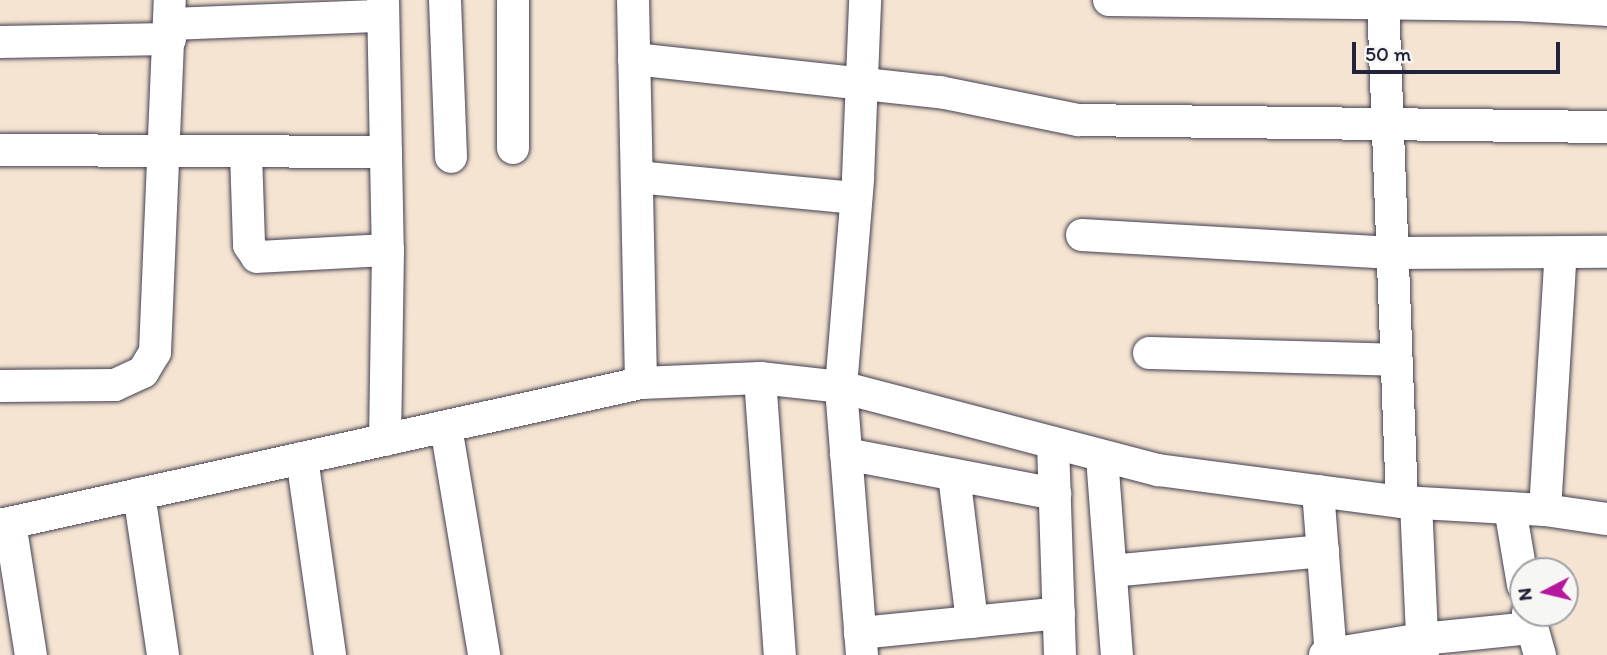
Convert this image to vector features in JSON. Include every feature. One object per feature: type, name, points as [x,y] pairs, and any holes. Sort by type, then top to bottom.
[{"type":"street","points":[[445,0],[451,157]]},
{"type":"street","points":[[513,0],[513,148]]},
{"type":"street","points":[[633,0],[641,383]]},
{"type":"street","points":[[865,0],[856,198],[841,387],[861,644],[972,622],[1059,613]]},
{"type":"street","points":[[1109,0],[1518,3],[1607,10]]},
{"type":"street","points":[[1383,2],[1396,360],[1422,647]]},
{"type":"street","points":[[0,42],[170,21],[383,8],[388,250],[386,440]]},
{"type":"street","points":[[0,386],[115,385],[143,372],[155,352],[170,21]]},
{"type":"street","points":[[634,59],[940,92],[1078,120],[1607,127]]},
{"type":"street","points":[[0,150],[386,152]]},
{"type":"street","points":[[246,153],[250,245],[257,257],[388,250]]},
{"type":"street","points":[[637,177],[856,198]]},
{"type":"street","points":[[1082,235],[1392,253],[1607,252]]},
{"type":"street","points":[[1545,510],[1561,252]]},
{"type":"street","points":[[1149,353],[1396,360]]},
{"type":"street","points":[[760,378],[780,655]]},
{"type":"street","points":[[31,655],[5,524],[641,383],[760,378],[841,387],[1158,470],[1409,502],[1545,510],[1607,519]]},
{"type":"street","points":[[446,426],[484,655]]},
{"type":"street","points":[[1053,444],[1060,655]]},
{"type":"street","points":[[846,454],[1055,494]]},
{"type":"street","points":[[1102,457],[1117,655]]},
{"type":"street","points":[[302,458],[330,655]]},
{"type":"street","points":[[954,475],[972,622]]},
{"type":"street","points":[[1318,491],[1331,655]]},
{"type":"street","points":[[139,494],[163,655]]},
{"type":"street","points":[[1510,508],[1518,557]]},
{"type":"street","points":[[1111,571],[1323,551]]},
{"type":"street","points":[[1325,655],[1422,647],[1533,632]]}]
